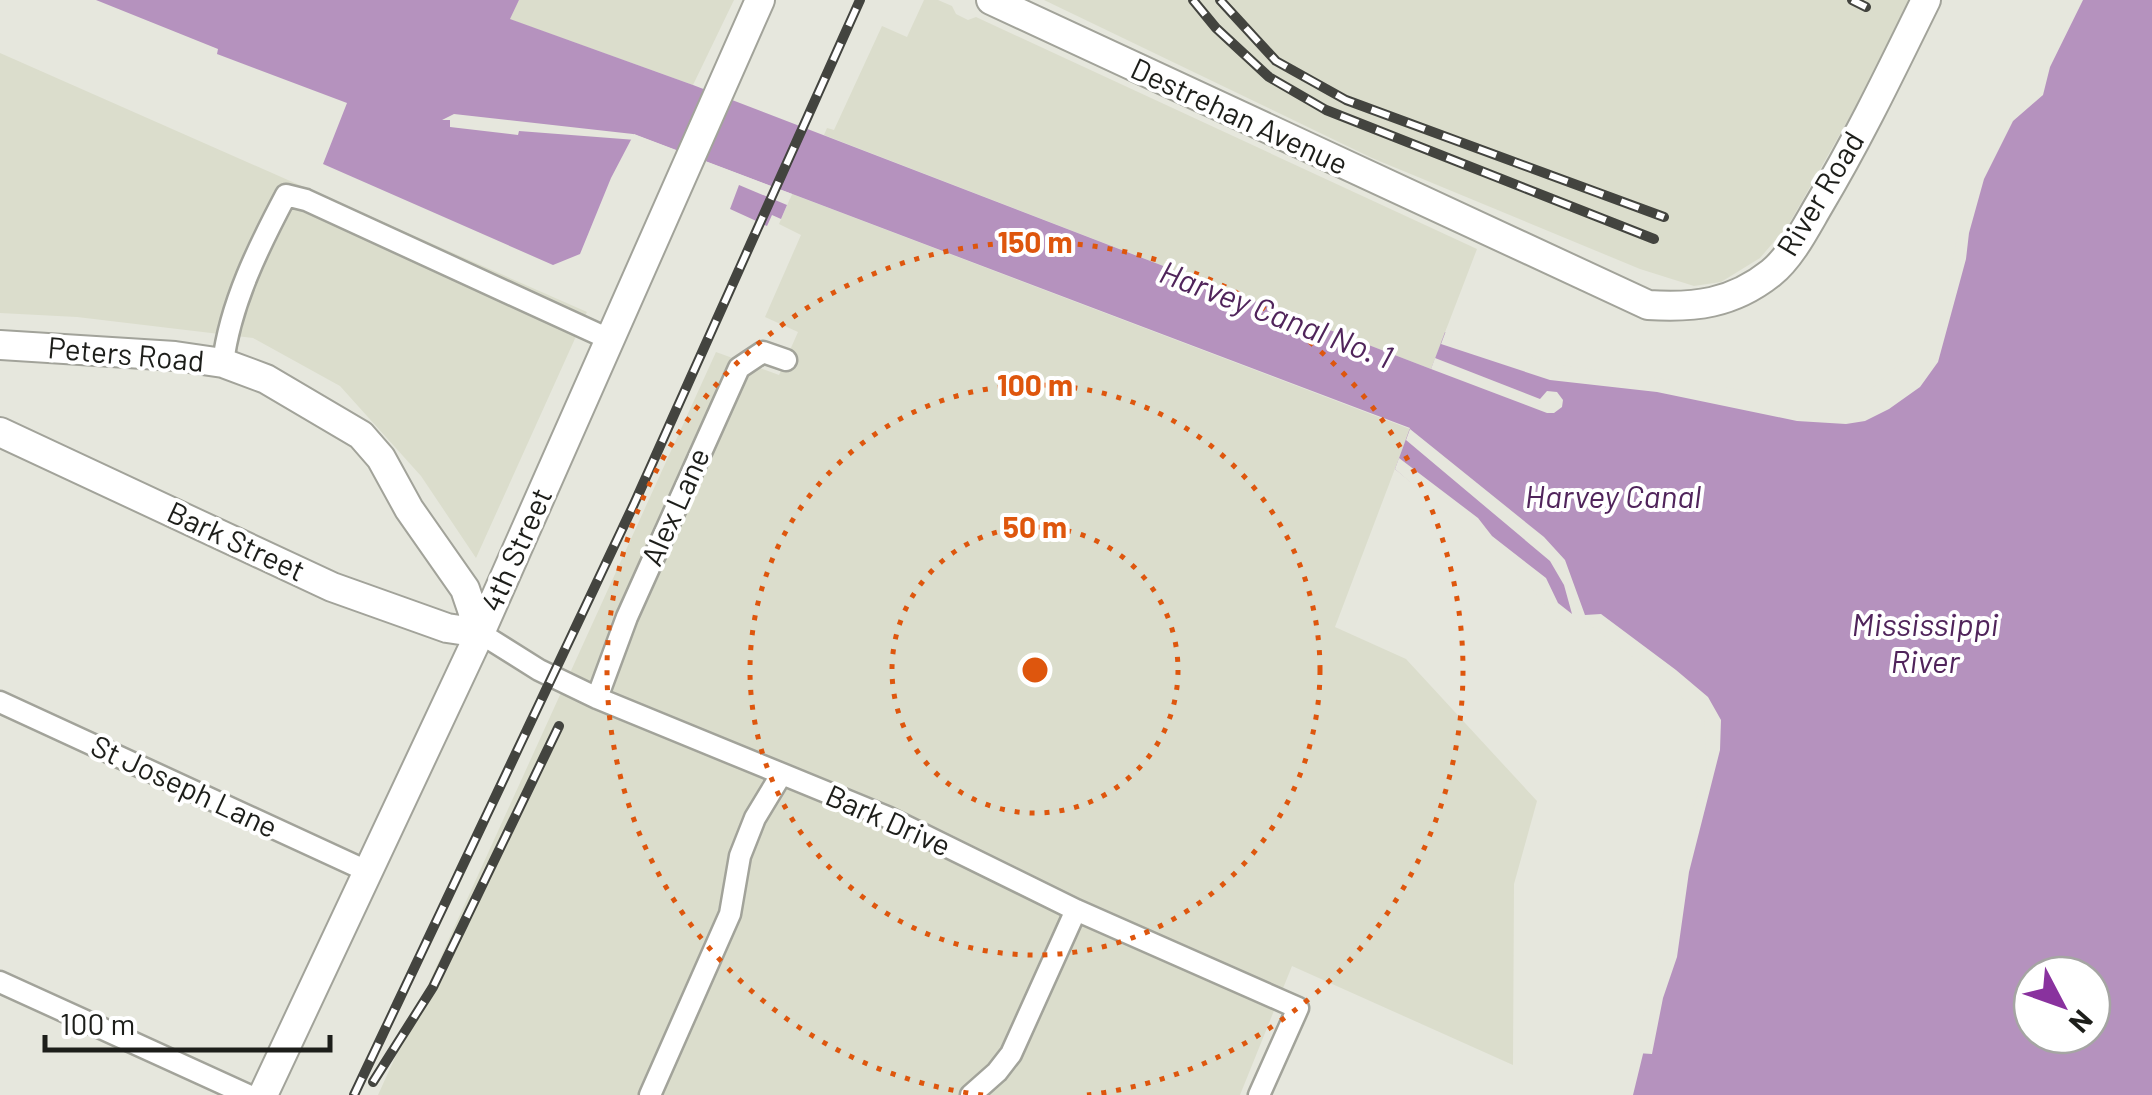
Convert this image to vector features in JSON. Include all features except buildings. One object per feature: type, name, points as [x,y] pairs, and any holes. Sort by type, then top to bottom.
[{"type":"main road","name":"4th Street","points":[[263,1095],[480,633],[760,0]]},
{"type":"main road","name":"Destrehan Avenue","points":[[991,0],[1488,233]]},
{"type":"main road","name":"River Road","points":[[1488,233],[1648,305],[1690,308],[1734,296],[1773,272],[1801,235],[1849,155],[1926,0]]},
{"type":"main road","name":"Peters Road","points":[[0,345],[175,356],[223,362],[266,378],[361,435],[381,458],[409,509],[465,589],[480,633]]},
{"type":"main road","name":"Bark Street","points":[[0,432],[332,587],[447,628],[480,633]]},
{"type":"street","points":[[223,362],[226,335],[264,237],[286,195],[306,200],[611,340]]},
{"type":"street","name":"Alex Lane","points":[[598,698],[627,617],[739,368],[763,352],[786,360]]},
{"type":"street","name":"Bark Drive","points":[[480,633],[539,670],[598,698],[887,817],[1076,910],[1298,1008],[1259,1095]]},
{"type":"street","name":"St Joseph Lane","points":[[0,702],[368,872]]},
{"type":"street","points":[[650,1095],[730,914],[740,856],[755,818],[781,775]]},
{"type":"street","points":[[970,1095],[997,1072],[1010,1054],[1076,910]]},
{"type":"street","points":[[0,982],[248,1095]]},
{"type":"shaded area","points":[[519,0],[734,0],[693,85],[509,19]]},
{"type":"shaded area","points":[[924,0],[952,6],[956,14],[968,20],[976,17],[1477,249],[1431,369],[824,135],[827,128],[834,130],[882,26],[907,37]]},
{"type":"shaded area","points":[[1044,0],[1916,0],[1789,224],[1760,258],[1721,282],[1694,286],[1640,269],[1372,158]]},
{"type":"shaded area","points":[[0,53],[587,312],[476,558],[421,476],[340,386],[253,338],[77,317],[0,313]]},
{"type":"shaded area","points":[[792,194],[1410,429],[1335,627],[1406,659],[1537,801],[1514,884],[1513,1065],[1292,966],[1240,1095],[378,1095],[716,352],[779,375],[798,332],[765,317],[801,235],[779,224]]},
{"type":"water","name":"Mississippi River","points":[[96,0],[519,0],[510,19],[693,85],[1431,369],[1445,332],[1552,369],[1779,400],[1861,404],[1929,345],[1953,281],[1968,202],[2069,0],[2152,0],[2152,1095],[1633,1095],[1712,771],[1709,716],[1585,615],[1561,616],[1536,586],[1395,469],[1410,428],[634,134],[580,254],[553,265],[323,164],[347,103],[217,54],[218,49]]},
{"type":"water","points":[[739,185],[787,205],[781,219],[772,215],[767,226],[730,209]]},
{"type":"pier","points":[[2064,0],[2083,0],[2050,67],[2043,95],[2013,121],[1984,179],[1938,362],[1920,387],[1889,409],[1865,421],[1846,424],[1797,421],[1657,392],[1550,380],[1441,344],[1447,328],[1553,364],[1779,395],[1860,399],[1925,342],[1949,280],[1964,200]]},
{"type":"pier","points":[[454,114],[633,134],[792,194],[790,199],[636,140],[519,131],[518,135],[450,127],[450,120],[442,120]]},
{"type":"pier","points":[[1435,358],[1540,399],[1547,391],[1557,392],[1563,400],[1562,407],[1547,413],[1431,369]]},
{"type":"pier","points":[[1410,429],[1544,537],[1565,560],[1585,615],[1601,614],[1676,670],[1708,697],[1721,720],[1720,750],[1689,872],[1677,957],[1663,998],[1652,1054],[1637,1053],[1665,902],[1684,832],[1707,770],[1704,718],[1661,678],[1583,620],[1557,620],[1533,590],[1395,469],[1399,458],[1478,518],[1492,536],[1546,578],[1558,603],[1572,614],[1564,585],[1550,561],[1406,440]]},
{"type":"railway","points":[[354,1095],[634,504],[860,0]]},
{"type":"railway","points":[[1193,0],[1216,28],[1269,77],[1326,110],[1654,239]]},
{"type":"railway","points":[[1220,0],[1276,61],[1346,100],[1664,217]]},
{"type":"railway","points":[[1852,0],[1866,7]]},
{"type":"railway","points":[[373,1082],[433,987],[559,726]]},
{"type":"water label","name":"Harvey Canal No. 1","points":[[1276,315]]},
{"type":"water label","name":"Harvey Canal","points":[[1613,497]]}]
